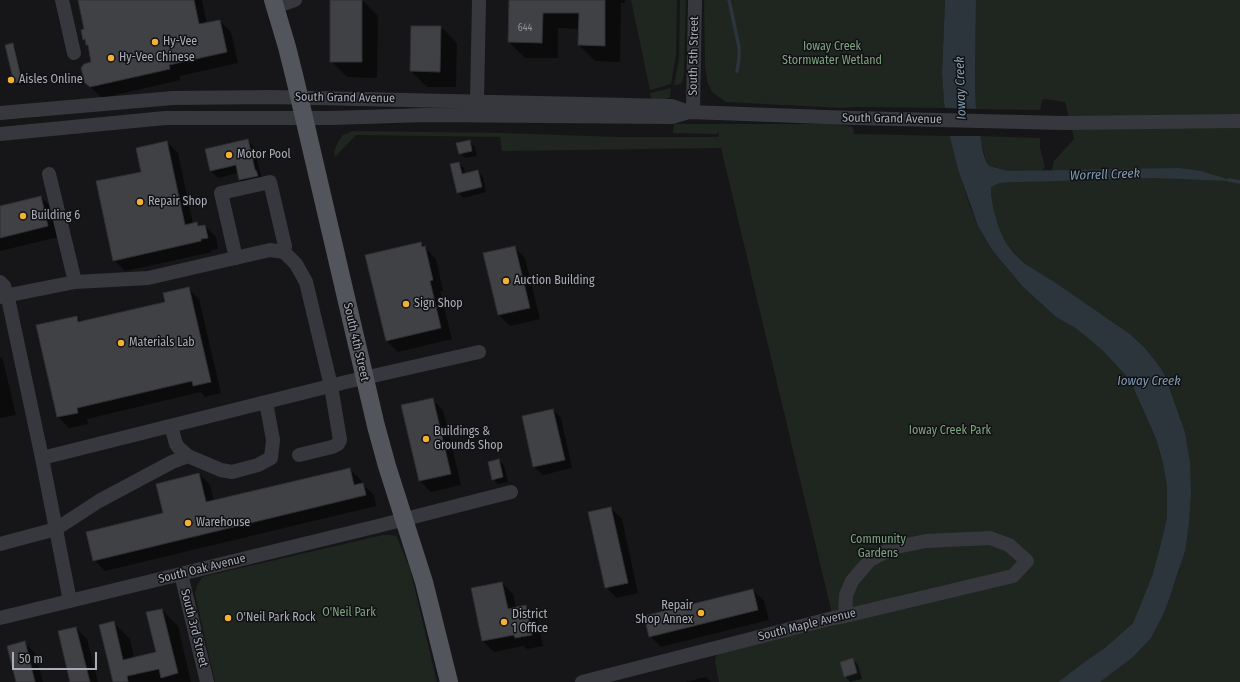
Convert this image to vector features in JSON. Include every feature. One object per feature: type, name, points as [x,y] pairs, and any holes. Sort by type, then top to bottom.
[{"type":"main road","name":"South 4th Street","points":[[274,4],[287,47],[305,118],[364,378],[386,466],[424,582],[449,682]]},
{"type":"street","points":[[62,0],[74,53]]},
{"type":"street","points":[[274,4],[295,0]]},
{"type":"street","points":[[477,101],[479,0]]},
{"type":"street","name":"South 5th Street","points":[[691,112],[695,0]]},
{"type":"street","name":"South Grand Avenue","points":[[0,113],[172,98],[271,97],[672,106],[691,112],[854,118],[1064,123],[1240,121]]},
{"type":"street","name":"South Grand Avenue","points":[[0,134],[165,118],[305,118],[426,115],[672,117],[691,112]]},
{"type":"street","points":[[49,174],[75,282]]},
{"type":"street","points":[[236,258],[221,193],[270,182],[285,246],[284,252]]},
{"type":"street","points":[[3,296],[75,282],[148,278],[270,250],[284,252],[296,264],[306,282],[331,386],[340,440],[338,444],[332,447],[299,455]]},
{"type":"street","points":[[0,282],[4,286],[3,296],[42,458],[70,601]]},
{"type":"street","points":[[42,458],[331,386],[479,352]]},
{"type":"street","points":[[171,426],[176,444],[188,456],[220,470],[232,472],[258,465],[271,458],[273,440],[266,402]]},
{"type":"street","points":[[0,544],[56,529],[99,501],[172,462],[188,456]]},
{"type":"street","name":"South Oak Avenue","points":[[0,618],[404,520],[511,492]]},
{"type":"street","name":"South Maple Avenue","points":[[582,682],[845,616],[1013,576],[1027,561],[1009,545],[990,538],[926,541],[892,548],[870,560],[852,581],[846,595],[845,616]]},
{"type":"street","name":"South 3rd Street","points":[[181,574],[207,682]]},
{"type":"green space","points":[[631,0],[677,0],[676,55],[671,84],[650,90]]},
{"type":"green space","points":[[680,0],[686,0],[684,71],[681,84],[674,85],[679,60]]},
{"type":"green space","name":"Ioway Creek Stormwater Wetland","points":[[704,0],[945,0],[942,73],[945,108],[842,108],[726,102],[712,92],[707,81],[705,63]]},
{"type":"green space","points":[[976,0],[1240,0],[1240,682],[1100,682],[1132,658],[1150,638],[1163,615],[1180,568],[1190,461],[1185,432],[1164,373],[1145,348],[1130,334],[1024,263],[1006,243],[999,228],[994,211],[991,186],[1000,183],[1022,182],[1082,170],[1052,170],[1054,161],[1074,139],[1065,102],[1044,99],[1040,110],[976,109]]},
{"type":"green space","points":[[671,88],[670,97],[662,101],[652,101],[650,93]]},
{"type":"green space","name":"Ioway Creek Park","points":[[674,124],[836,124],[853,127],[854,134],[950,136],[958,170],[970,206],[978,226],[992,250],[1023,287],[1056,317],[1077,329],[1102,350],[1130,380],[1156,439],[1163,463],[1167,487],[1167,517],[1160,547],[1152,576],[1133,623],[1106,647],[1058,682],[719,682],[715,661],[717,653],[833,618],[721,148],[502,151],[500,137],[356,135],[335,157],[334,152],[343,135],[353,131],[501,133],[618,137],[719,137],[718,131],[717,134],[673,133]]},
{"type":"green space","points":[[980,136],[1040,138],[1040,148],[1045,167],[1042,171],[1009,171],[989,166],[986,162]]},
{"type":"green space","name":"O'Neil Park","points":[[383,535],[396,536],[410,569],[437,682],[215,682],[195,594],[202,577]]},
{"type":"water","name":"Ioway Creek","points":[[945,0],[976,0],[976,109],[983,152],[989,166],[1009,171],[1179,168],[1201,171],[1233,181],[1153,178],[1000,183],[991,187],[994,211],[999,228],[1006,243],[1024,263],[1130,334],[1145,348],[1164,373],[1185,432],[1190,461],[1191,492],[1189,523],[1185,551],[1170,597],[1163,615],[1151,638],[1132,658],[1100,682],[1058,682],[1106,647],[1133,623],[1152,576],[1167,517],[1167,487],[1163,463],[1156,439],[1130,380],[1102,350],[1077,329],[1056,317],[1023,287],[992,250],[978,226],[958,170],[944,102],[942,73]]},
{"type":"pier","points":[[943,108],[978,109],[982,136],[948,136]]},
{"type":"building","name":"Hy-Vee","points":[[78,0],[194,0],[199,24],[220,20],[227,52],[169,65],[170,69],[90,87],[85,83],[81,68],[84,64],[91,62],[88,45],[86,45],[85,39],[83,40],[81,30],[84,29]]},
{"type":"building","points":[[330,0],[362,0],[362,62],[330,62]]},
{"type":"building","points":[[509,0],[605,0],[605,46],[578,45],[579,13],[543,13],[542,43],[508,42]]},
{"type":"building","points":[[411,26],[441,26],[440,72],[410,71]]},
{"type":"building","points":[[13,43],[22,81],[14,83],[5,45]]},
{"type":"building","name":"Motor Pool","points":[[248,139],[255,170],[258,176],[239,180],[236,165],[210,171],[205,149]]},
{"type":"building","points":[[470,140],[472,151],[459,154],[456,143]]},
{"type":"building","name":"Repair Shop","points":[[167,141],[185,225],[197,222],[198,226],[205,225],[208,238],[201,239],[201,241],[113,261],[96,181],[141,172],[136,148]]},
{"type":"building","points":[[459,162],[462,174],[478,170],[482,187],[457,193],[450,164]]},
{"type":"building","name":"Building 6","points":[[41,196],[48,226],[0,238],[0,206]]},
{"type":"building","name":"Sign Shop","points":[[421,242],[422,247],[425,246],[433,280],[430,281],[441,328],[386,341],[365,255]]},
{"type":"building","name":"Auction Building","points":[[515,246],[530,308],[498,315],[483,253]]},
{"type":"building","name":"Materials Lab","points":[[189,287],[211,382],[193,386],[192,381],[77,408],[78,413],[57,417],[36,325],[77,316],[78,322],[165,302],[163,293]]},
{"type":"building","name":"Buildings & Grounds Shop","points":[[433,398],[451,474],[419,481],[401,405]]},
{"type":"building","points":[[553,409],[565,460],[533,467],[522,416]]},
{"type":"building","points":[[499,459],[503,477],[492,480],[488,462]]},
{"type":"building","name":"Warehouse","points":[[350,468],[354,485],[363,483],[366,495],[93,561],[86,532],[163,513],[156,484],[199,473],[206,502]]},
{"type":"building","points":[[611,507],[628,583],[605,588],[588,512]]},
{"type":"building","name":"District 1 Office","points":[[502,582],[508,609],[526,605],[532,635],[515,638],[514,635],[482,641],[471,588]]},
{"type":"building","name":"Repair Shop Annex","points":[[753,589],[758,610],[649,637],[644,616]]},
{"type":"building","points":[[162,609],[178,673],[161,678],[159,669],[127,676],[128,682],[113,682],[99,625],[114,621],[123,660],[156,652],[146,612]]},
{"type":"building","points":[[76,627],[90,682],[70,682],[58,631]]},
{"type":"building","points":[[25,641],[35,682],[16,682],[7,646]]},
{"type":"building","points":[[853,658],[857,673],[844,677],[840,662]]},
{"type":"waterway","points":[[729,0],[739,47],[737,71]]},
{"type":"waterway","name":"Worrell Creek","points":[[1229,180],[1240,182]]},
{"type":"place","name":"Hy-Vee","points":[[155,42]]},
{"type":"place","name":"Hy-Vee Chinese","points":[[111,58]]},
{"type":"place","name":"Aisles Online","points":[[11,80]]},
{"type":"place","name":"Motor Pool","points":[[229,155]]},
{"type":"place","name":"Repair Shop","points":[[140,202]]},
{"type":"place","name":"Building 6","points":[[23,216]]},
{"type":"place","name":"Auction Building","points":[[506,281]]},
{"type":"place","name":"Sign Shop","points":[[406,304]]},
{"type":"place","name":"Materials Lab","points":[[121,343]]},
{"type":"place","name":"Buildings & Grounds Shop","points":[[426,439]]},
{"type":"place","name":"Warehouse","points":[[188,523]]},
{"type":"place","name":"Repair Shop Annex","points":[[701,613]]},
{"type":"place","name":"O'Neil Park Rock","points":[[228,618]]},
{"type":"place","name":"District 1 Office","points":[[504,622]]},
{"type":"park label","name":"Community Gardens","points":[[878,547]]}]
